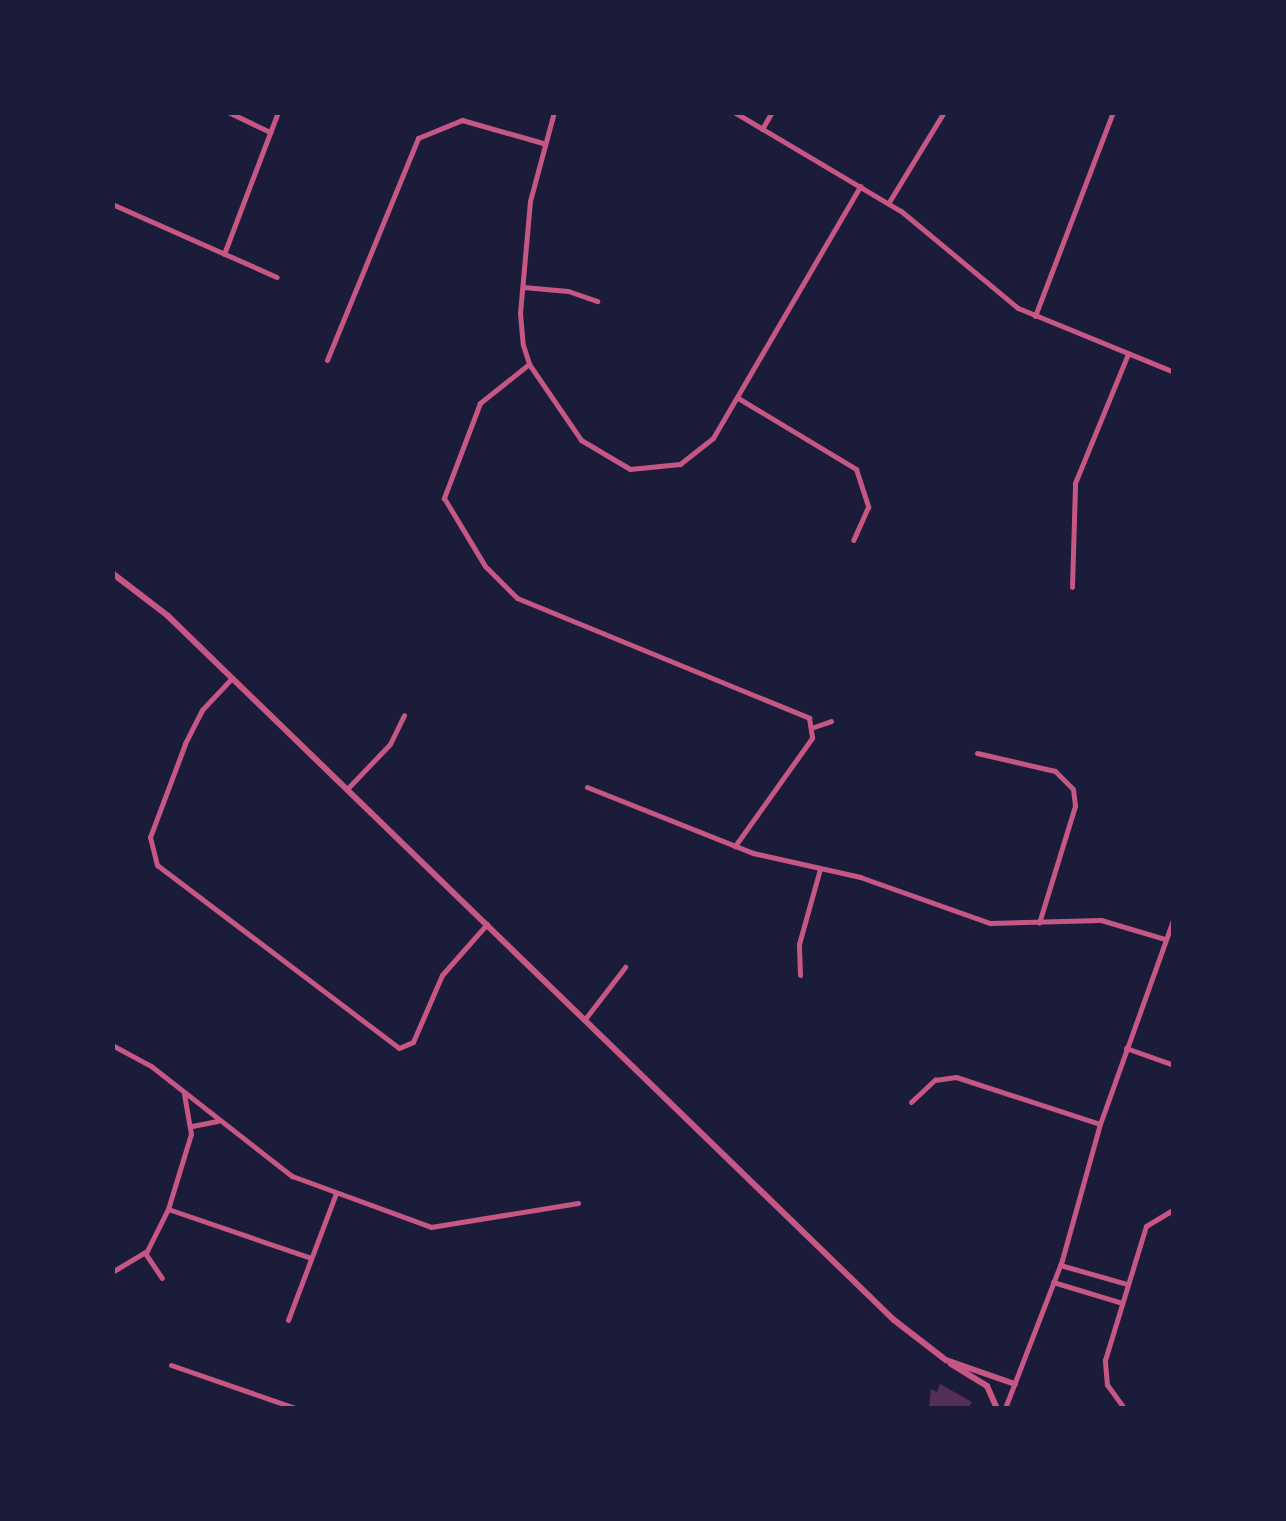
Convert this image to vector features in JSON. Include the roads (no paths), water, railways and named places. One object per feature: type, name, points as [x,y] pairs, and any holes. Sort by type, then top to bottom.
[{"type":"street","points":[[228,112],[270,132]]},
{"type":"street","points":[[224,254],[278,112]]},
{"type":"street","points":[[554,112],[543,143],[520,328],[529,364],[590,449],[638,471],[693,457],[738,398],[860,186]]},
{"type":"street","points":[[734,112],[889,202],[1034,316],[1174,372]]},
{"type":"street","points":[[762,128],[772,112]]},
{"type":"street","points":[[889,202],[944,112]]},
{"type":"street","points":[[1034,316],[1113,112]]},
{"type":"street","points":[[327,360],[418,138],[462,120],[543,143]]},
{"type":"street","points":[[112,204],[277,277]]},
{"type":"street","points":[[523,287],[568,290],[597,301]]},
{"type":"street","points":[[1072,586],[1076,483],[1128,354]]},
{"type":"street","points":[[529,364],[480,403],[443,493],[486,566],[511,594],[804,714],[814,727]]},
{"type":"street","points":[[738,398],[856,469],[868,506],[853,540]]},
{"type":"street","points":[[112,574],[232,677],[894,1320],[988,1386],[997,1408]]},
{"type":"street","points":[[232,677],[194,722],[150,836],[152,856],[389,1043],[404,1048],[413,1042],[442,975],[487,924]]},
{"type":"street","points":[[347,789],[390,744],[404,715]]},
{"type":"street","points":[[735,846],[814,727],[831,721]]},
{"type":"street","points":[[976,752],[1055,771],[1073,789],[1075,806],[1038,923]]},
{"type":"street","points":[[587,787],[735,846],[820,868],[990,923],[1101,920],[1165,939]]},
{"type":"street","points":[[800,975],[799,944],[820,868]]},
{"type":"street","points":[[1005,1408],[1060,1265],[1100,1124],[1174,917]]},
{"type":"street","points":[[585,1019],[624,967]]},
{"type":"street","points":[[112,1046],[183,1092],[292,1176],[336,1192],[446,1229],[578,1204]]},
{"type":"street","points":[[1126,1048],[1174,1066]]},
{"type":"street","points":[[911,1102],[934,1080],[956,1076],[1100,1124]]},
{"type":"street","points":[[112,1272],[145,1253],[168,1209],[192,1126],[183,1092]]},
{"type":"street","points":[[192,1126],[220,1121]]},
{"type":"street","points":[[288,1320],[336,1192]]},
{"type":"street","points":[[168,1209],[312,1258]]},
{"type":"street","points":[[1124,1408],[1103,1373],[1146,1226],[1174,1210]]},
{"type":"street","points":[[145,1253],[162,1278]]},
{"type":"street","points":[[1060,1265],[1127,1284]]},
{"type":"street","points":[[1053,1282],[1122,1303]]},
{"type":"street","points":[[946,1360],[1015,1384]]},
{"type":"street","points":[[172,1365],[295,1408]]}]
